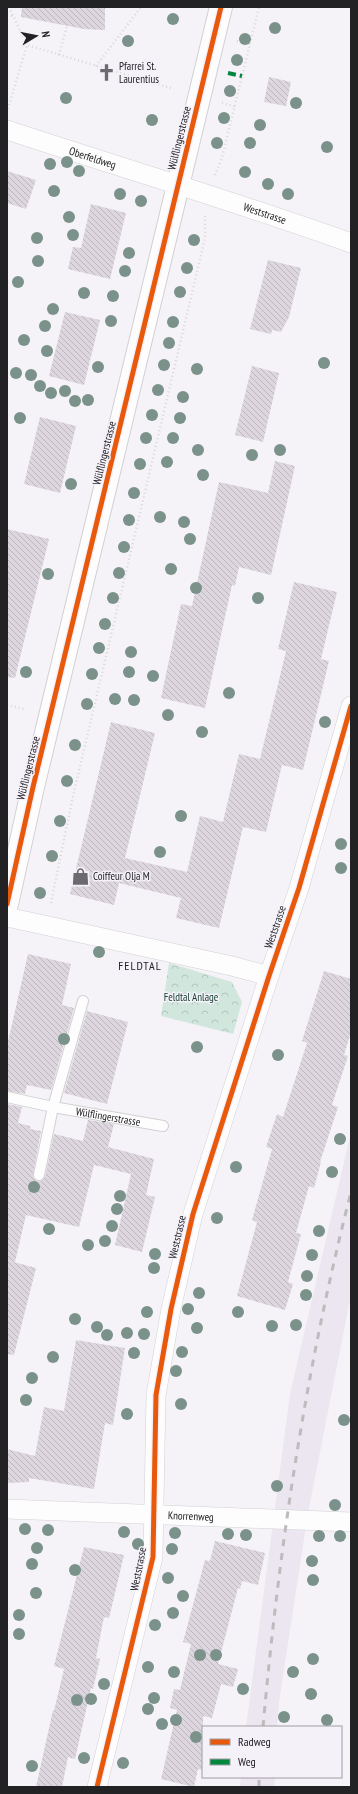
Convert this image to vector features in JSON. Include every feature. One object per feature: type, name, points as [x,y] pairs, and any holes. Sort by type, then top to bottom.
[{"type":"main road","name":"Wülflingerstrasse","points":[[7,904],[13,850],[221,7]]},
{"type":"street","name":"Oberfeldweg","points":[[7,130],[178,185]]},
{"type":"street","name":"Weststrasse","points":[[178,185],[351,243]]},
{"type":"street","name":"Weststrasse","points":[[97,1787],[153,1557],[156,1395],[171,1310],[193,1214],[269,976],[299,888],[351,706]]},
{"type":"street","points":[[7,917],[212,963],[232,966],[269,976]]},
{"type":"street","name":"Knorrenweg","points":[[7,1509],[154,1513],[351,1522]]},
{"type":"lane","points":[[39,1175],[53,1107],[83,1000]]},
{"type":"lane","name":"Wülflingerstrasse","points":[[7,1096],[53,1107],[163,1126]]},
{"type":"path","points":[[8,111],[27,45],[9,7]]},
{"type":"path","points":[[96,66],[141,7]]},
{"type":"path","points":[[50,909],[74,796],[205,238],[204,210],[207,194],[222,158],[236,107],[258,7]]},
{"type":"path","points":[[7,14],[13,16]]},
{"type":"path","points":[[59,55],[66,26]]},
{"type":"path","points":[[236,41],[250,44]]},
{"type":"path","points":[[27,45],[174,89]]},
{"type":"path","points":[[221,103],[236,107]]},
{"type":"path","points":[[7,705],[24,709]]},
{"type":"shaded area","points":[[351,1132],[351,1295],[308,1513],[279,1702],[277,1726],[246,1726],[290,1394]]},
{"type":"shaded area","points":[[241,1778],[275,1778],[274,1787],[240,1787]]},
{"type":"green space","name":"Feldtal Anlage","points":[[169,963],[232,982],[242,1002],[233,1034],[161,1016]]},
{"type":"building","points":[[22,7],[105,7],[105,30],[84,29],[21,17]]},
{"type":"building","points":[[269,77],[291,82],[286,106],[264,102]]},
{"type":"building","points":[[7,171],[36,180],[26,209],[7,203]]},
{"type":"building","points":[[91,204],[126,213],[110,279],[68,269],[73,247],[81,248]]},
{"type":"building","points":[[268,260],[301,268],[289,317],[281,332],[272,330],[271,334],[250,329]]},
{"type":"building","points":[[65,312],[100,320],[84,385],[49,376]]},
{"type":"building","points":[[252,366],[279,373],[263,442],[235,435]]},
{"type":"building","points":[[40,417],[76,426],[60,493],[24,484]]},
{"type":"building","points":[[275,461],[295,466],[271,575],[239,567],[235,586],[232,585],[205,708],[161,698],[181,604],[192,606],[219,482],[268,493]]},
{"type":"building","points":[[7,529],[49,539],[15,678],[7,677]]},
{"type":"building","points":[[294,582],[337,592],[321,659],[329,661],[303,770],[282,765],[266,832],[243,827],[219,928],[176,918],[181,898],[119,883],[114,905],[70,894],[111,722],[155,733],[125,858],[187,872],[200,816],[223,822],[239,754],[260,759],[286,651],[278,649]]},
{"type":"building","points":[[28,954],[71,964],[62,1005],[74,1008],[51,1090],[27,1085],[25,1094],[7,1091],[7,1046]]},
{"type":"building","points":[[324,971],[351,979],[351,1032],[344,1055],[348,1056],[332,1105],[338,1107],[320,1162],[314,1188],[309,1186],[296,1233],[301,1234],[288,1282],[293,1284],[285,1310],[237,1296],[257,1222],[252,1220],[272,1149],[266,1147],[277,1114],[283,1117],[307,1043],[302,1041]]},
{"type":"building","points":[[87,1011],[128,1022],[107,1104],[64,1093]]},
{"type":"building","points":[[7,1104],[22,1107],[18,1123],[30,1126],[30,1129],[41,1131],[33,1174],[33,1177],[37,1181],[41,1181],[45,1177],[54,1134],[83,1141],[88,1120],[114,1124],[108,1147],[154,1159],[146,1195],[155,1197],[142,1252],[115,1245],[131,1174],[94,1165],[79,1227],[26,1215],[15,1262],[10,1261],[36,1268],[14,1355],[7,1354]]},
{"type":"building","points":[[76,1340],[125,1348],[113,1425],[105,1423],[94,1489],[29,1478],[29,1482],[7,1483],[7,1449],[35,1456],[44,1407],[64,1411]]},
{"type":"building","points":[[215,1541],[265,1553],[258,1585],[242,1581],[240,1589],[238,1588],[218,1664],[238,1669],[233,1687],[221,1684],[212,1718],[203,1716],[202,1770],[198,1769],[194,1787],[161,1779],[177,1710],[170,1708],[174,1689],[180,1690],[191,1644],[183,1642],[205,1560],[210,1561]]},
{"type":"building","points":[[84,1547],[124,1555],[109,1618],[104,1617],[96,1658],[100,1659],[93,1689],[91,1688],[75,1759],[68,1757],[62,1787],[36,1787],[53,1710],[54,1711],[64,1669],[54,1666]]},
{"type":"railway","points":[[263,1726],[277,1592],[296,1458],[321,1324],[351,1192]]},
{"type":"railway","points":[[259,1778],[259,1787]]},
{"type":"marked path","points":[[228,73],[242,76]]},
{"type":"cycle path","points":[[7,904],[33,787],[221,7]]},
{"type":"cycle path","points":[[97,1787],[153,1557],[156,1395],[171,1309],[193,1214],[269,976],[299,888],[351,706]]},
{"type":"place","name":"Pfarrei St. Laurentius","points":[[106,72]]},
{"type":"place","name":"Coiffeur Olja M","points":[[80,876]]},
{"type":"district","name":"FELDTAL","points":[[140,965]]}]
